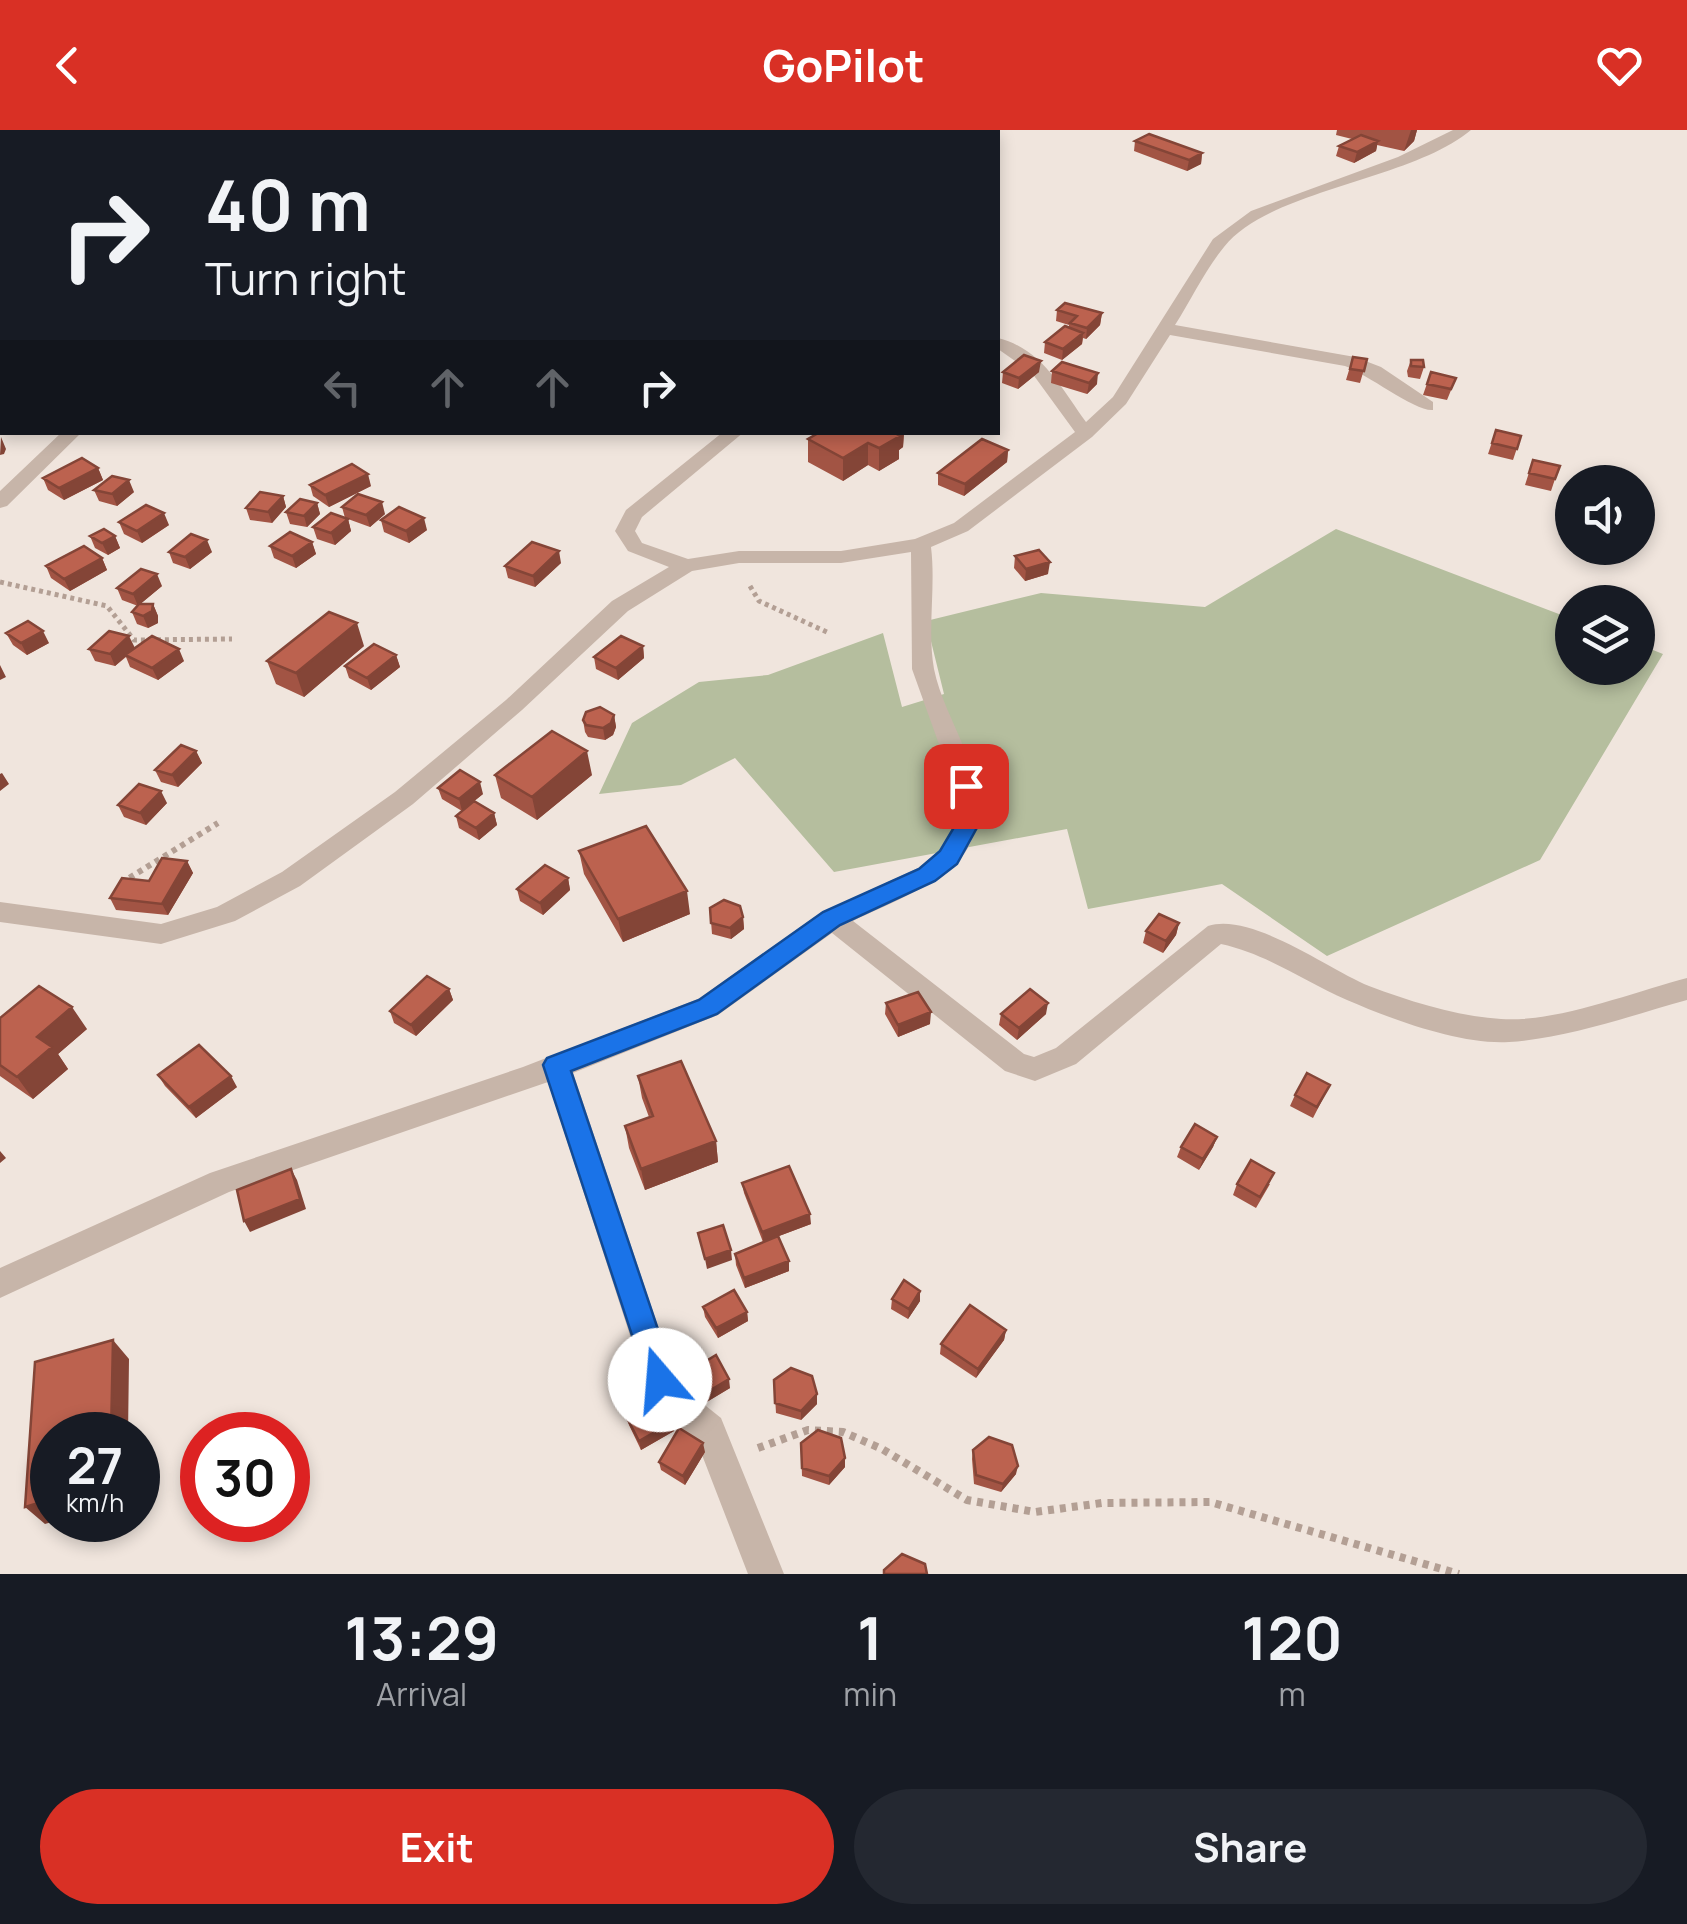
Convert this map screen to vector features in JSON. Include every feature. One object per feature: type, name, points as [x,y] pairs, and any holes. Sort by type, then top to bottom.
[{"type":"street","points":[[0,912],[161,934],[226,914],[290,880],[450,760],[620,606],[686,566],[740,557],[840,556],[920,544],[961,527],[1085,433],[1120,400],[1220,242],[1256,214],[1404,160],[1464,130]]},
{"type":"street","points":[[1167,329],[1349,362],[1376,371],[1427,406]]},
{"type":"street","points":[[1000,344],[1038,365],[1052,391],[1085,433]]},
{"type":"street","points":[[0,502],[71,435]]},
{"type":"street","points":[[686,566],[635,547],[625,531],[634,514],[732,435]]},
{"type":"street","points":[[0,1283],[222,1182],[556,1065],[708,1007],[832,918],[927,875],[948,858],[968,824],[966,786],[923,669],[924,574],[920,544]]},
{"type":"street","points":[[832,918],[1000,1052],[1036,1069],[1066,1056],[1218,933],[1258,942],[1356,992],[1438,1021],[1505,1031],[1556,1024],[1687,989]]},
{"type":"street","points":[[556,1065],[660,1380],[679,1406],[709,1430],[766,1574]]},
{"type":"path","points":[[740,557],[746,580],[759,601],[829,633]]},
{"type":"path","points":[[0,582],[107,606],[134,640],[232,638]]},
{"type":"path","points":[[77,925],[122,882],[218,823]]},
{"type":"path","points":[[722,1461],[808,1430],[843,1432],[967,1500],[1036,1512],[1102,1503],[1210,1502],[1460,1574]]},
{"type":"green space","points":[[1336,529],[1555,613],[1555,685],[1644,685],[1540,860],[1327,956],[1222,884],[1088,909],[1067,829],[834,872],[735,758],[681,785],[599,794],[632,723],[699,682],[768,675],[883,633],[902,707],[944,694],[926,621],[1041,593],[1205,607]]},
{"type":"green space","points":[[1655,651],[1663,654],[1655,667]]},
{"type":"building","points":[[1149,134],[1202,153],[1189,160],[1135,141]]},
{"type":"building","points":[[1361,135],[1378,141],[1357,152],[1339,146]]},
{"type":"building","points":[[1065,303],[1102,313],[1087,328],[1070,323],[1077,316],[1057,310]]},
{"type":"building","points":[[1065,326],[1083,333],[1063,349],[1045,342]]},
{"type":"building","points":[[1024,355],[1041,361],[1019,378],[1003,372]]},
{"type":"building","points":[[1353,357],[1367,359],[1364,371],[1350,369]]},
{"type":"building","points":[[1411,360],[1423,360],[1424,367],[1411,366]]},
{"type":"building","points":[[1062,362],[1098,373],[1089,383],[1052,371]]},
{"type":"building","points":[[1431,372],[1456,378],[1451,389],[1427,384]]},
{"type":"building","points":[[1496,430],[1521,436],[1517,449],[1492,443]]},
{"type":"building","points":[[815,435],[900,436],[879,448],[868,443],[843,458],[808,439]]},
{"type":"building","points":[[982,439],[1008,450],[965,484],[938,473]]},
{"type":"building","points":[[82,458],[98,468],[59,488],[43,478]]},
{"type":"building","points":[[1533,460],[1556,465],[1555,479],[1529,473]]},
{"type":"building","points":[[352,464],[368,474],[325,495],[310,485]]},
{"type":"building","points":[[112,476],[129,480],[112,494],[94,490]]},
{"type":"building","points":[[260,492],[283,496],[268,512],[246,508]]},
{"type":"building","points":[[358,494],[382,502],[366,515],[342,507]]},
{"type":"building","points":[[300,499],[317,503],[304,516],[286,512]]},
{"type":"building","points":[[146,505],[164,513],[137,531],[119,522]]},
{"type":"building","points":[[399,507],[424,518],[406,531],[381,520]]},
{"type":"building","points":[[331,513],[348,519],[331,533],[313,527]]},
{"type":"building","points":[[104,529],[115,536],[102,543],[90,536]]},
{"type":"building","points":[[290,532],[312,542],[292,556],[270,546]]},
{"type":"building","points":[[191,534],[207,540],[185,557],[169,552]]},
{"type":"building","points":[[532,542],[559,551],[533,576],[505,566]]},
{"type":"building","points":[[84,546],[102,558],[64,579],[46,566]]},
{"type":"building","points":[[1039,550],[1050,562],[1026,569],[1015,556]]},
{"type":"building","points":[[141,569],[157,574],[133,594],[117,588]]},
{"type":"building","points":[[139,604],[153,604],[152,611],[143,616],[132,612]]},
{"type":"building","points":[[329,612],[357,623],[296,673],[267,661]]},
{"type":"building","points":[[28,621],[43,631],[21,643],[6,633]]},
{"type":"building","points":[[109,631],[129,636],[110,654],[89,649]]},
{"type":"building","points":[[152,636],[179,649],[152,668],[125,655]]},
{"type":"building","points":[[621,636],[643,646],[616,668],[594,657]]},
{"type":"building","points":[[374,644],[396,655],[367,678],[345,666]]},
{"type":"building","points":[[600,707],[614,715],[611,723],[603,728],[586,725],[586,712]]},
{"type":"building","points":[[552,731],[587,751],[532,797],[495,775]]},
{"type":"building","points":[[181,745],[196,751],[172,775],[155,770]]},
{"type":"building","points":[[460,770],[480,782],[459,799],[438,788]]},
{"type":"building","points":[[139,784],[161,791],[140,813],[118,805]]},
{"type":"building","points":[[474,801],[494,813],[476,828],[456,816]]},
{"type":"building","points":[[646,826],[687,891],[618,919],[579,851]]},
{"type":"building","points":[[162,858],[187,861],[162,904],[110,898],[122,878],[149,881]]},
{"type":"building","points":[[545,865],[568,878],[540,903],[517,889]]},
{"type":"building","points":[[724,900],[740,906],[743,917],[730,928],[711,923],[710,908]]},
{"type":"building","points":[[1159,914],[1179,923],[1166,941],[1146,931]]},
{"type":"building","points":[[427,976],[449,989],[411,1025],[390,1011]]},
{"type":"building","points":[[39,986],[72,1007],[37,1037],[52,1047],[17,1077],[0,1065],[0,1018]]},
{"type":"building","points":[[1030,989],[1048,1003],[1019,1028],[1001,1014]]},
{"type":"building","points":[[918,992],[931,1012],[898,1025],[886,1003]]},
{"type":"building","points":[[199,1045],[231,1076],[189,1107],[158,1075]]},
{"type":"building","points":[[681,1061],[716,1141],[641,1169],[625,1126],[653,1116],[638,1076]]},
{"type":"building","points":[[1307,1073],[1330,1085],[1317,1107],[1295,1095]]},
{"type":"building","points":[[1195,1124],[1217,1137],[1203,1159],[1181,1147]]},
{"type":"building","points":[[1251,1160],[1274,1173],[1260,1197],[1237,1184]]},
{"type":"building","points":[[789,1166],[810,1214],[762,1232],[742,1183]]},
{"type":"building","points":[[291,1169],[300,1199],[244,1221],[237,1190]]},
{"type":"building","points":[[723,1225],[731,1250],[705,1259],[698,1233]]},
{"type":"building","points":[[778,1236],[789,1261],[744,1278],[735,1254]]},
{"type":"building","points":[[904,1280],[920,1291],[909,1309],[892,1299]]},
{"type":"building","points":[[734,1290],[747,1312],[716,1328],[703,1307]]},
{"type":"building","points":[[970,1305],[1006,1330],[978,1369],[941,1344]]},
{"type":"building","points":[[113,1340],[111,1412],[32,1412],[35,1362]]},
{"type":"building","points":[[716,1355],[729,1379],[699,1397],[685,1374]]},
{"type":"building","points":[[791,1368],[812,1376],[817,1394],[801,1411],[775,1403],[774,1380]]},
{"type":"building","points":[[659,1397],[672,1422],[639,1441],[626,1416]]},
{"type":"building","points":[[679,1428],[703,1443],[683,1476],[659,1462]]},
{"type":"building","points":[[818,1430],[841,1438],[845,1458],[829,1476],[802,1468],[801,1443]]},
{"type":"building","points":[[30,1434],[30,1506],[25,1507]]},
{"type":"building","points":[[989,1437],[1012,1445],[1018,1466],[1003,1484],[976,1475],[973,1450]]},
{"type":"building","points":[[902,1554],[925,1564],[927,1574],[884,1574]]},
{"type":"route","points":[[660,1380],[556,1065],[708,1007],[832,918],[927,875],[948,858],[968,824],[966,786]]}]
